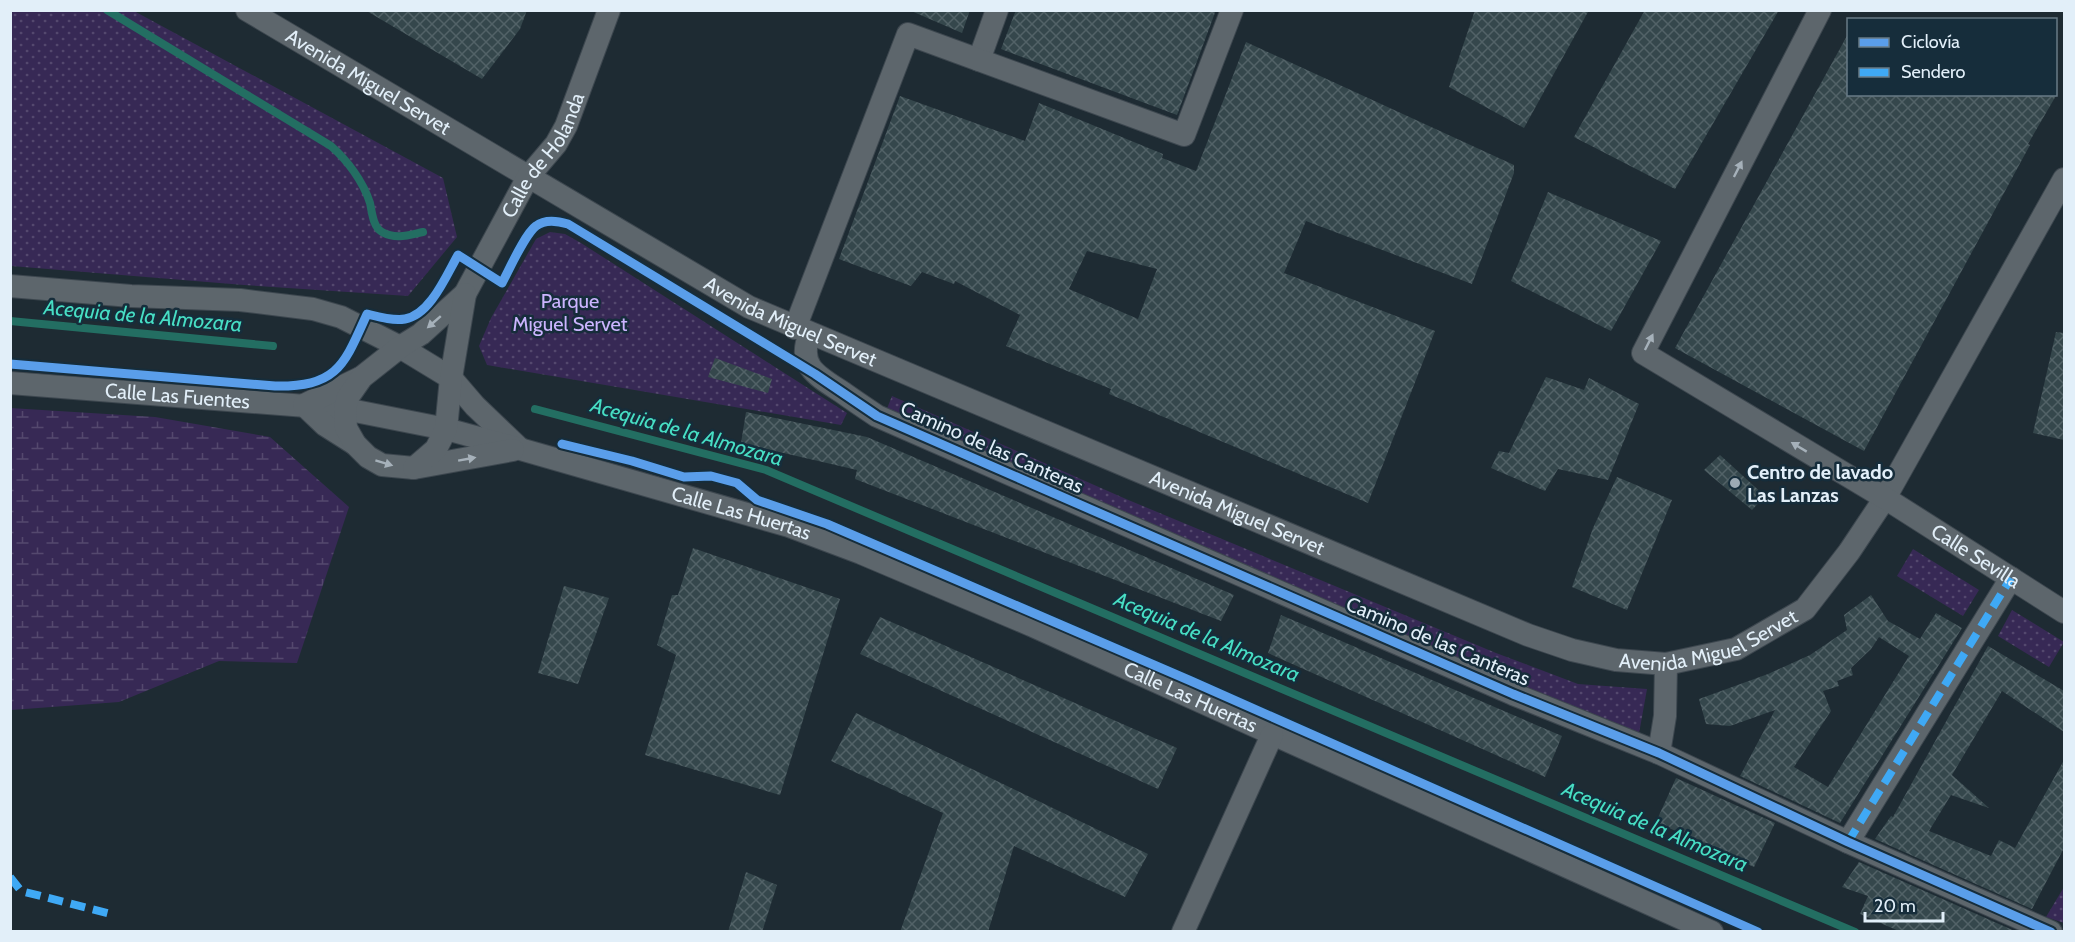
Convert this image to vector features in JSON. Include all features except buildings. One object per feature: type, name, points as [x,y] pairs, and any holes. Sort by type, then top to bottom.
[{"type":"street","name":"Avenida Miguel Servet","points":[[247,10],[749,307],[1528,635],[1572,650],[1616,660],[1666,664],[1736,649],[1805,609],[1850,552],[1886,498],[2064,179]]},
{"type":"street","name":"Calle de Holanda","points":[[446,429],[451,378],[465,294],[528,177],[556,144],[566,126],[609,10]]},
{"type":"street","points":[[997,10],[979,60],[1184,135],[1232,10]]},
{"type":"street","name":"Calle Sevilla","points":[[1820,10],[1643,354],[1886,498],[2064,612]]},
{"type":"street","name":"Camino de las Canteras","points":[[979,60],[908,34],[802,331],[806,344],[805,354],[815,374],[877,416],[1491,684],[1659,753],[1848,842],[2051,932]]},
{"type":"street","points":[[10,286],[131,296],[240,300],[313,309],[341,317],[400,347],[451,378],[475,406],[520,449]]},
{"type":"street","name":"Calle de Holanda","points":[[369,371],[421,334],[465,294]]},
{"type":"street","points":[[355,444],[346,428],[345,409],[348,397],[369,371],[362,327]]},
{"type":"street","points":[[369,371],[304,405],[324,425],[355,444],[368,457],[382,465],[414,468],[520,449]]},
{"type":"street","name":"Calle Las Fuentes","points":[[10,383],[345,409]]},
{"type":"street","name":"Calle Las Huertas","points":[[345,409],[446,429],[520,449],[789,526],[861,553],[1041,630],[1712,932]]},
{"type":"street","points":[[414,468],[436,448],[446,429]]},
{"type":"street","points":[[1848,842],[2011,578]]},
{"type":"street","points":[[1659,753],[1665,716],[1666,664]]},
{"type":"street","points":[[1183,932],[1272,735]]},
{"type":"green space","points":[[10,11],[134,11],[443,178],[457,237],[408,296],[11,266]]},
{"type":"green space","name":"Parque Miguel Servet","points":[[550,232],[565,234],[581,243],[847,413],[841,425],[487,365],[479,346],[491,318],[536,239]]},
{"type":"green space","points":[[892,396],[1126,499],[1496,653],[1578,684],[1647,689],[1638,739],[884,416]]},
{"type":"green space","points":[[10,408],[155,417],[270,437],[349,507],[297,663],[219,661],[119,702],[11,710]]},
{"type":"green space","points":[[1913,549],[1979,590],[1963,616],[1897,576]]},
{"type":"green space","points":[[2012,610],[2064,642],[2049,667],[1998,636]]},
{"type":"green space","points":[[2064,887],[2064,923],[2046,917]]},
{"type":"waterway","points":[[107,10],[331,146],[349,164],[359,179],[379,230],[397,236],[423,232]]},
{"type":"waterway","name":"Acequia de la Almozara","points":[[10,321],[273,346]]},
{"type":"waterway","name":"Acequia de la Almozara","points":[[535,409],[766,470],[1855,932]]},
{"type":"marked path","points":[[1848,842],[2011,578]]},
{"type":"marked path","points":[[10,877],[21,891],[115,915]]},
{"type":"cycle path","points":[[10,364],[275,386],[313,382],[336,370],[352,347],[367,314],[405,319],[414,316],[430,303],[458,255],[502,283],[522,244],[536,226],[556,221],[568,224],[815,374],[877,416],[1513,694],[1659,753],[1848,842],[2051,932]]},
{"type":"cycle path","points":[[562,444],[632,461],[684,477],[711,476],[737,483],[757,500],[827,524],[1191,681],[1758,932]]},
{"type":"place","name":"Centro de lavado Las Lanzas","points":[[1735,483]]}]
